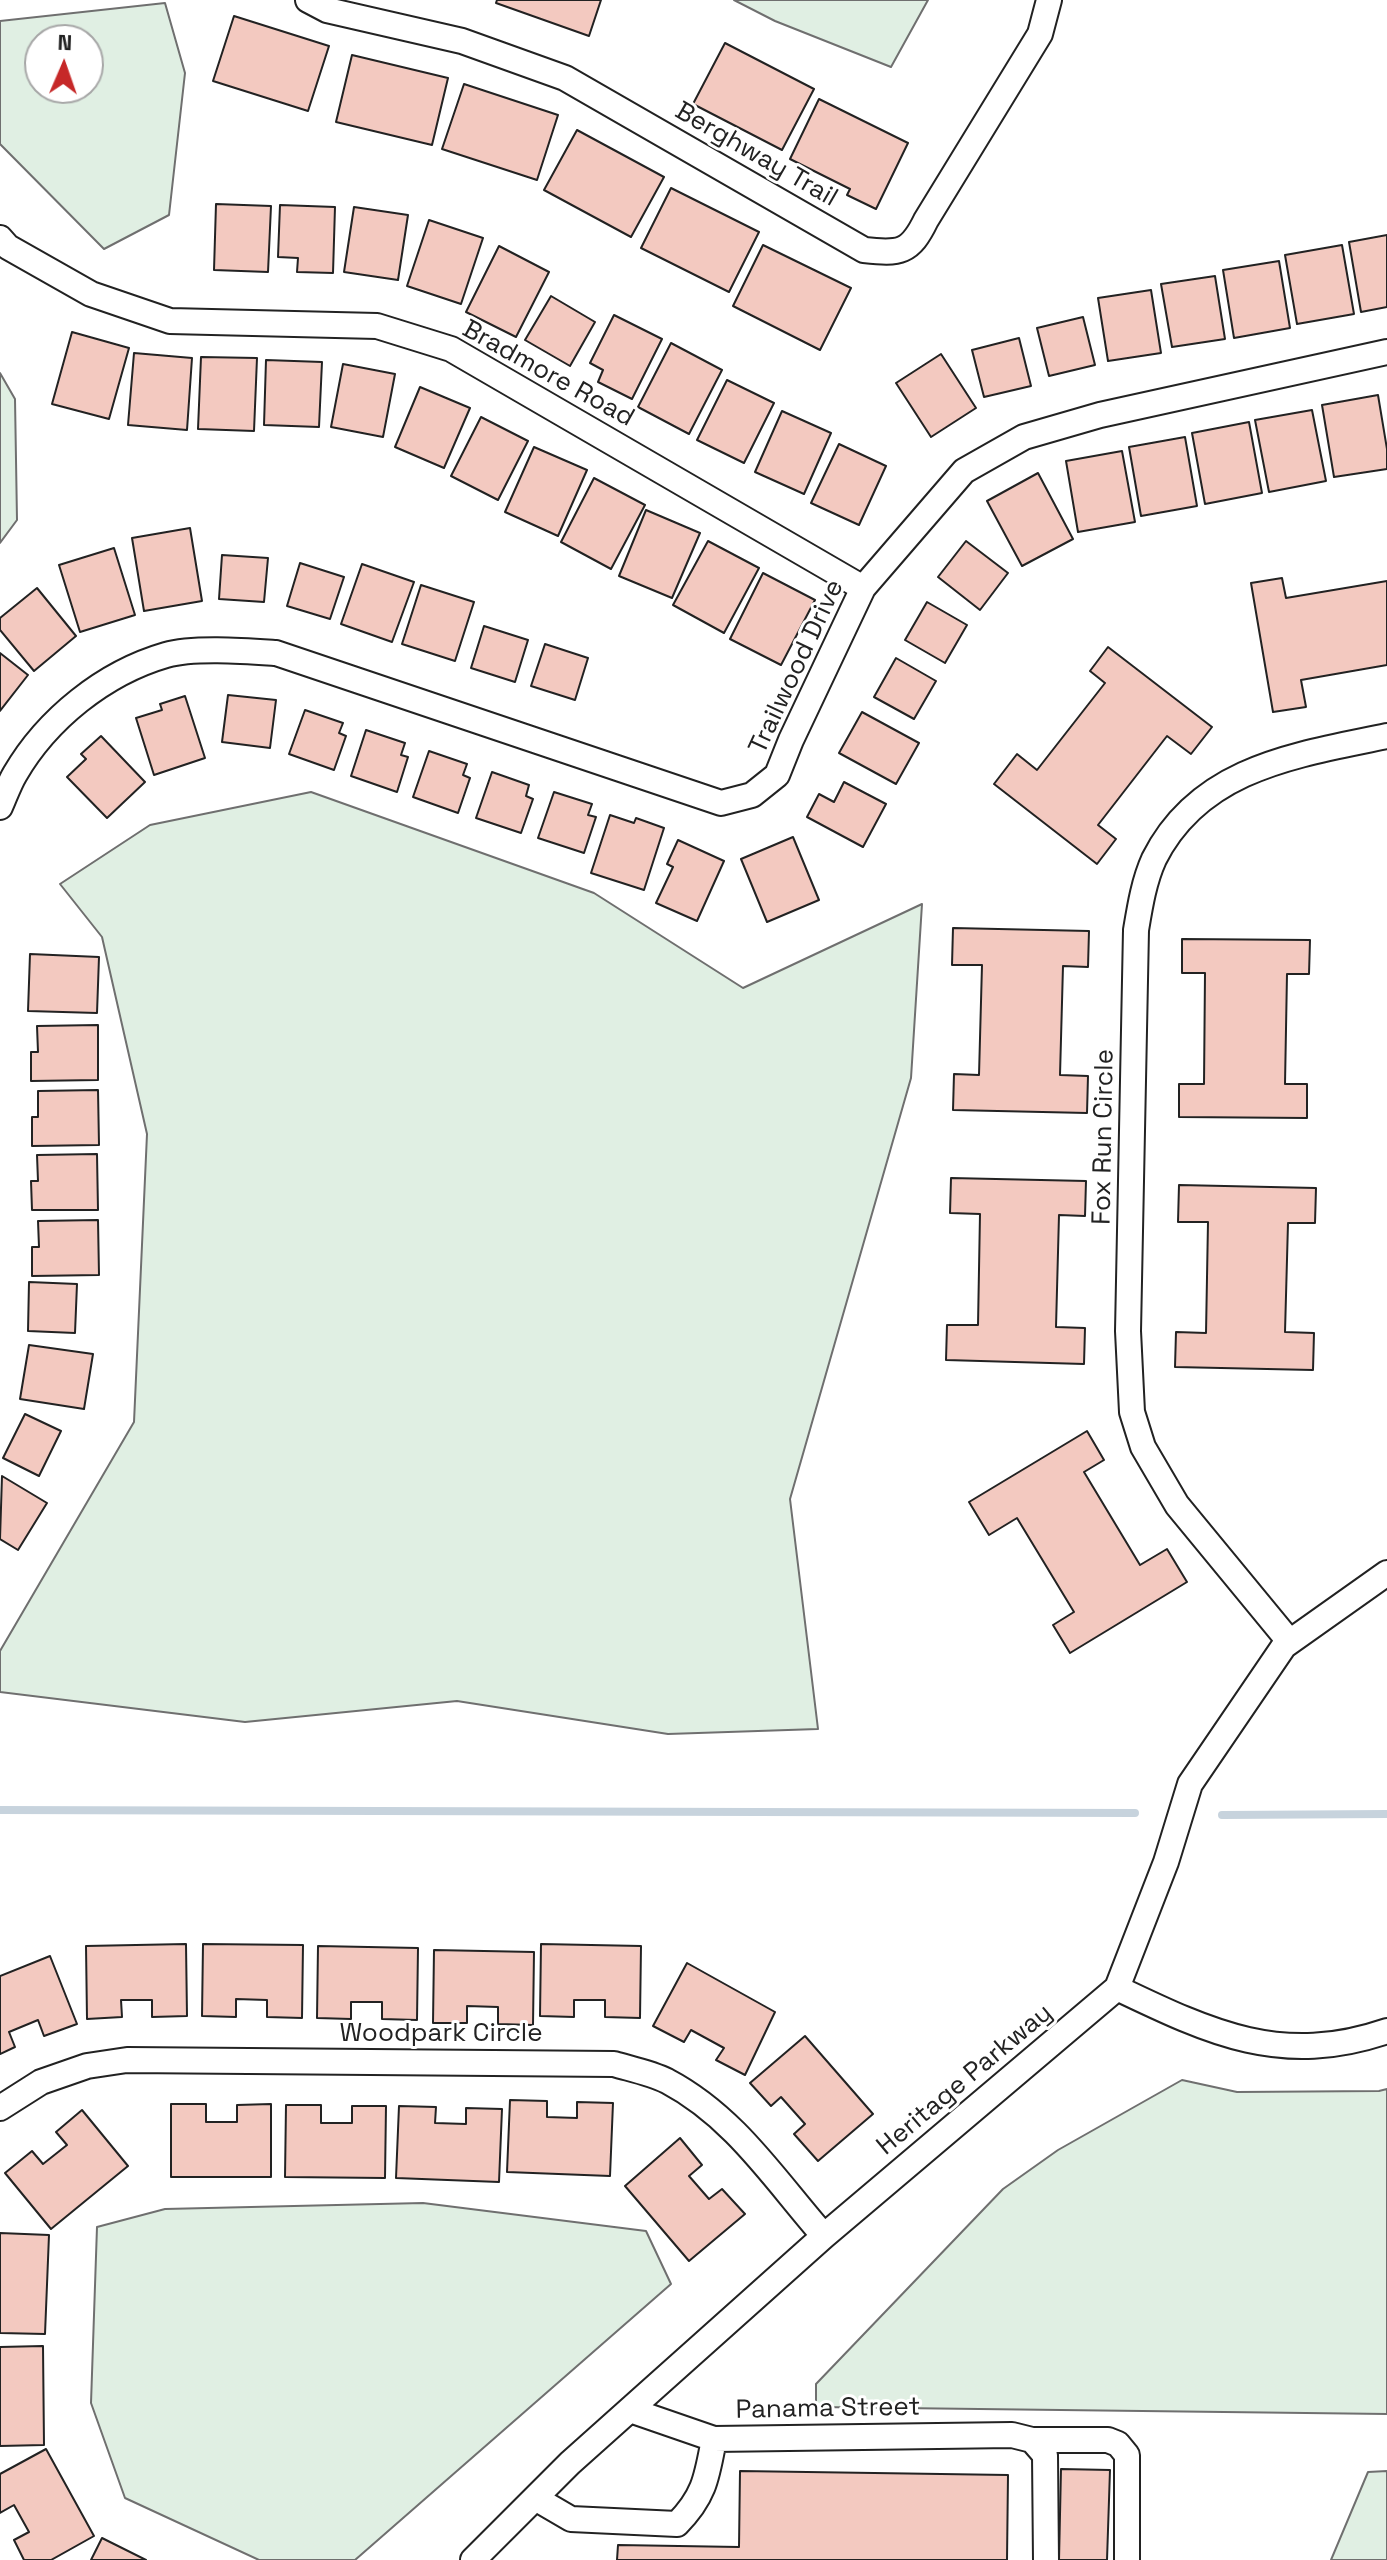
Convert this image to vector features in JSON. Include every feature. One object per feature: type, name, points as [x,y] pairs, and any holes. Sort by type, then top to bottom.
[{"type":"street","name":"Berghway Trail","points":[[308,0],[327,10],[462,41],[565,78],[864,250],[892,253],[915,242],[1040,34],[1049,0]]},
{"type":"street","name":"Bradmore Road","points":[[0,238],[8,247],[91,294],[170,321],[377,326],[451,349],[863,588]]},
{"type":"street","name":"Trailwood Drive","points":[[0,807],[14,775],[43,735],[81,699],[123,673],[168,654],[226,651],[276,653],[721,803],[752,795],[777,775],[863,588],[964,471],[1024,437],[1100,415],[1387,352]]},
{"type":"street","name":"Fox Run Circle","points":[[1289,1641],[1177,1505],[1143,1447],[1132,1412],[1128,1331],[1136,930],[1142,895],[1154,860],[1177,824],[1207,795],[1250,769],[1310,752],[1387,736]]},
{"type":"street","name":"Heritage Parkway","points":[[473,2560],[630,2410],[824,2236],[1117,1988],[1166,1862],[1190,1784],[1284,1646],[1387,1573]]},
{"type":"street","points":[[1117,1988],[1197,2026],[1269,2045],[1324,2045],[1387,2031]]},
{"type":"street","name":"Woodpark Circle","points":[[0,2108],[41,2082],[87,2066],[127,2060],[614,2064],[664,2079],[707,2105],[734,2129],[824,2236]]},
{"type":"street","name":"Panama Street","points":[[630,2410],[714,2439],[1012,2435],[1032,2440],[1108,2440],[1118,2444],[1127,2455],[1127,2560]]},
{"type":"street","points":[[535,2498],[571,2519],[677,2524],[689,2513],[706,2484],[714,2439]]},
{"type":"street","points":[[1032,2440],[1045,2455],[1046,2560]]},
{"type":"green space","points":[[734,0],[928,0],[891,67],[775,21]]},
{"type":"green space","points":[[165,3],[185,73],[169,215],[104,249],[0,144],[0,21]]},
{"type":"green space","points":[[0,373],[15,399],[17,520],[0,543]]},
{"type":"green space","points":[[311,792],[594,893],[743,988],[922,904],[911,1078],[790,1499],[818,1729],[668,1734],[457,1701],[245,1722],[0,1692],[0,1651],[134,1422],[147,1134],[102,937],[60,884],[150,825]]},
{"type":"green space","points":[[1182,2080],[1237,2092],[1387,2089],[1387,2414],[816,2407],[816,2384],[1003,2189],[1058,2150]]},
{"type":"green space","points":[[423,2203],[646,2231],[671,2284],[355,2560],[259,2560],[125,2498],[91,2403],[97,2227],[165,2209]]},
{"type":"green space","points":[[1387,2471],[1387,2560],[1331,2560],[1368,2472]]},
{"type":"building","points":[[497,0],[601,0],[589,36],[496,3]]},
{"type":"building","points":[[234,16],[329,46],[308,111],[213,81]]},
{"type":"building","points":[[725,43],[814,89],[782,150],[693,104]]},
{"type":"building","points":[[352,55],[448,78],[432,145],[336,122]]},
{"type":"building","points":[[464,84],[558,115],[537,180],[442,149]]},
{"type":"building","points":[[819,99],[908,143],[876,209],[847,195],[850,189],[790,159]]},
{"type":"building","points":[[577,130],[664,177],[631,237],[544,190]]},
{"type":"building","points":[[671,188],[759,232],[729,292],[641,248]]},
{"type":"building","points":[[216,204],[271,206],[268,272],[214,270]]},
{"type":"building","points":[[280,205],[335,207],[333,273],[297,272],[298,258],[278,257]]},
{"type":"building","points":[[354,207],[408,215],[398,280],[344,272]]},
{"type":"building","points":[[429,220],[483,238],[461,304],[407,286]]},
{"type":"building","points":[[1387,235],[1387,307],[1361,312],[1349,242]]},
{"type":"building","points":[[763,245],[851,288],[820,350],[733,306]]},
{"type":"building","points":[[1342,245],[1354,314],[1297,324],[1285,255]]},
{"type":"building","points":[[499,246],[549,272],[516,337],[466,312]]},
{"type":"building","points":[[1279,261],[1290,328],[1234,338],[1223,270]]},
{"type":"building","points":[[1215,276],[1225,339],[1172,347],[1161,284]]},
{"type":"building","points":[[1151,290],[1161,353],[1108,361],[1098,298]]},
{"type":"building","points":[[551,296],[595,322],[570,366],[525,340]]},
{"type":"building","points":[[614,315],[662,339],[632,399],[598,382],[603,370],[590,363]]},
{"type":"building","points":[[1083,317],[1095,365],[1049,376],[1037,328]]},
{"type":"building","points":[[72,332],[129,348],[109,419],[52,404]]},
{"type":"building","points":[[1019,338],[1031,386],[984,397],[972,350]]},
{"type":"building","points":[[671,343],[722,370],[689,434],[638,407]]},
{"type":"building","points":[[134,353],[192,358],[187,430],[128,425]]},
{"type":"building","points":[[941,354],[976,408],[931,437],[896,383]]},
{"type":"building","points":[[201,357],[257,358],[254,431],[198,429]]},
{"type":"building","points":[[266,360],[322,362],[319,427],[264,425]]},
{"type":"building","points":[[343,364],[395,374],[383,437],[331,427]]},
{"type":"building","points":[[727,380],[774,403],[744,463],[697,440]]},
{"type":"building","points":[[420,387],[470,408],[444,468],[395,447]]},
{"type":"building","points":[[1378,395],[1387,449],[1387,469],[1334,477],[1322,405]]},
{"type":"building","points":[[1312,410],[1326,481],[1269,492],[1255,420]]},
{"type":"building","points":[[782,411],[831,433],[804,494],[755,472]]},
{"type":"building","points":[[481,417],[528,441],[498,500],[451,476]]},
{"type":"building","points":[[1249,422],[1262,493],[1205,504],[1192,433]]},
{"type":"building","points":[[1185,437],[1197,506],[1141,516],[1129,447]]},
{"type":"building","points":[[839,444],[886,466],[859,525],[811,503]]},
{"type":"building","points":[[534,447],[587,470],[558,536],[505,512]]},
{"type":"building","points":[[1122,451],[1135,522],[1078,532],[1066,461]]},
{"type":"building","points":[[1038,473],[1073,539],[1022,566],[987,501]]},
{"type":"building","points":[[594,478],[645,505],[611,569],[561,542]]},
{"type":"building","points":[[646,510],[700,533],[672,598],[619,576]]},
{"type":"building","points":[[190,528],[202,601],[144,611],[132,538]]},
{"type":"building","points":[[708,541],[759,568],[724,633],[673,605]]},
{"type":"building","points":[[966,541],[1008,573],[980,610],[938,577]]},
{"type":"building","points":[[114,548],[135,615],[80,632],[59,565]]},
{"type":"building","points":[[222,555],[268,558],[264,602],[219,599]]},
{"type":"building","points":[[300,563],[344,577],[330,619],[287,606]]},
{"type":"building","points":[[362,564],[414,582],[392,642],[341,624]]},
{"type":"building","points":[[763,573],[815,600],[781,665],[730,639]]},
{"type":"building","points":[[1282,578],[1286,598],[1387,581],[1387,665],[1301,680],[1306,707],[1273,712],[1251,583]]},
{"type":"building","points":[[421,585],[474,602],[455,661],[402,644]]},
{"type":"building","points":[[37,588],[76,636],[34,671],[0,630],[0,618]]},
{"type":"building","points":[[927,602],[967,625],[945,663],[905,640]]},
{"type":"building","points":[[484,626],[528,640],[515,682],[471,668]]},
{"type":"building","points":[[545,644],[588,658],[575,700],[531,686]]},
{"type":"building","points":[[1108,647],[1212,727],[1191,754],[1167,736],[1098,825],[1116,839],[1097,864],[994,784],[1017,754],[1037,770],[1105,683],[1090,671]]},
{"type":"building","points":[[0,653],[28,675],[0,711]]},
{"type":"building","points":[[896,658],[936,681],[914,719],[874,697]]},
{"type":"building","points":[[228,695],[276,700],[270,748],[222,742]]},
{"type":"building","points":[[185,696],[205,758],[154,775],[136,718],[162,710],[160,704]]},
{"type":"building","points":[[305,710],[343,723],[339,733],[346,736],[334,770],[289,754]]},
{"type":"building","points":[[862,712],[919,743],[896,784],[839,753]]},
{"type":"building","points":[[366,730],[405,743],[401,755],[408,757],[397,792],[351,776]]},
{"type":"building","points":[[101,736],[145,782],[107,818],[67,777],[86,759],[81,754]]},
{"type":"building","points":[[429,751],[467,764],[463,775],[470,778],[458,813],[413,797]]},
{"type":"building","points":[[492,772],[529,785],[526,796],[533,799],[521,833],[476,818]]},
{"type":"building","points":[[844,782],[886,804],[863,847],[807,817],[819,794],[834,802]]},
{"type":"building","points":[[554,792],[592,804],[588,815],[596,817],[584,853],[538,838]]},
{"type":"building","points":[[610,815],[634,823],[636,818],[664,828],[644,890],[591,873]]},
{"type":"building","points":[[793,837],[819,900],[767,922],[741,859]]},
{"type":"building","points":[[678,840],[724,861],[697,921],[656,903],[673,867],[667,864]]},
{"type":"building","points":[[953,928],[1089,931],[1088,967],[1063,966],[1060,1075],[1088,1076],[1087,1113],[953,1110],[954,1074],[979,1075],[982,965],[952,965]]},
{"type":"building","points":[[1182,939],[1310,940],[1309,974],[1287,974],[1285,1084],[1307,1084],[1307,1118],[1179,1117],[1179,1084],[1204,1084],[1205,973],[1182,973]]},
{"type":"building","points":[[30,954],[99,957],[97,1013],[28,1011]]},
{"type":"building","points":[[98,1025],[98,1080],[31,1081],[31,1052],[38,1052],[37,1026]]},
{"type":"building","points":[[98,1090],[99,1145],[32,1146],[32,1117],[38,1117],[38,1091]]},
{"type":"building","points":[[97,1154],[98,1210],[32,1210],[31,1181],[38,1181],[37,1155]]},
{"type":"building","points":[[951,1178],[1086,1181],[1085,1216],[1059,1215],[1056,1327],[1085,1328],[1084,1364],[946,1360],[947,1325],[978,1325],[980,1214],[950,1213]]},
{"type":"building","points":[[1179,1185],[1316,1188],[1315,1223],[1288,1223],[1285,1332],[1314,1333],[1313,1370],[1175,1367],[1176,1332],[1206,1333],[1208,1222],[1178,1222]]},
{"type":"building","points":[[98,1220],[99,1275],[32,1276],[32,1247],[39,1247],[38,1221]]},
{"type":"building","points":[[29,1282],[77,1284],[75,1333],[28,1331]]},
{"type":"building","points":[[29,1345],[93,1354],[84,1409],[20,1399]]},
{"type":"building","points":[[25,1414],[61,1431],[39,1476],[3,1458]]},
{"type":"building","points":[[1087,1431],[1104,1460],[1084,1472],[1140,1565],[1167,1549],[1187,1582],[1070,1653],[1053,1625],[1074,1612],[1017,1518],[989,1535],[969,1502]]},
{"type":"building","points":[[2,1476],[47,1503],[18,1550],[0,1539]]},
{"type":"building","points":[[186,1944],[187,2016],[152,2017],[152,2000],[121,2000],[122,2017],[87,2019],[86,1946]]},
{"type":"building","points":[[203,1944],[303,1945],[302,2018],[267,2017],[267,2000],[236,1999],[236,2017],[202,2016]]},
{"type":"building","points":[[541,1944],[641,1946],[640,2018],[605,2017],[605,2000],[574,2000],[574,2017],[540,2016]]},
{"type":"building","points":[[318,1946],[418,1948],[417,2020],[382,2019],[382,2002],[351,2002],[351,2019],[317,2018]]},
{"type":"building","points":[[434,1950],[534,1952],[533,2025],[498,2024],[498,2007],[467,2006],[467,2023],[433,2023]]},
{"type":"building","points":[[50,1956],[77,2024],[44,2036],[38,2020],[9,2032],[15,2047],[0,2054],[0,1976]]},
{"type":"building","points":[[687,1963],[775,2012],[745,2075],[716,2060],[724,2048],[691,2030],[684,2042],[653,2026]]},
{"type":"building","points":[[805,2036],[873,2114],[818,2161],[794,2134],[805,2124],[781,2097],[771,2106],[750,2083]]},
{"type":"building","points":[[510,2100],[547,2101],[547,2117],[577,2118],[577,2102],[613,2103],[610,2176],[507,2172]]},
{"type":"building","points":[[171,2104],[206,2104],[206,2122],[237,2122],[237,2105],[271,2104],[271,2177],[171,2177]]},
{"type":"building","points":[[286,2105],[321,2105],[321,2123],[352,2123],[352,2106],[386,2106],[385,2178],[285,2177]]},
{"type":"building","points":[[399,2106],[436,2107],[435,2123],[466,2124],[466,2108],[502,2109],[499,2182],[396,2178]]},
{"type":"building","points":[[82,2110],[128,2166],[51,2229],[5,2173],[32,2151],[43,2164],[67,2145],[56,2132]]},
{"type":"building","points":[[680,2138],[702,2165],[689,2176],[709,2199],[722,2189],[745,2214],[689,2261],[625,2186]]},
{"type":"building","points":[[0,2233],[49,2235],[45,2334],[0,2333]]},
{"type":"building","points":[[43,2346],[44,2445],[0,2446],[0,2347]]},
{"type":"building","points":[[46,2449],[94,2536],[51,2560],[24,2560],[14,2540],[29,2532],[14,2505],[0,2513],[0,2474]]},
{"type":"building","points":[[1061,2469],[1110,2470],[1107,2560],[1059,2560]]},
{"type":"building","points":[[740,2471],[1008,2475],[1007,2560],[617,2560],[618,2545],[739,2547]]},
{"type":"building","points":[[102,2538],[146,2560],[91,2560]]},
{"type":"waterway","points":[[0,1810],[1135,1813]]},
{"type":"waterway","points":[[1222,1815],[1387,1814]]}]
